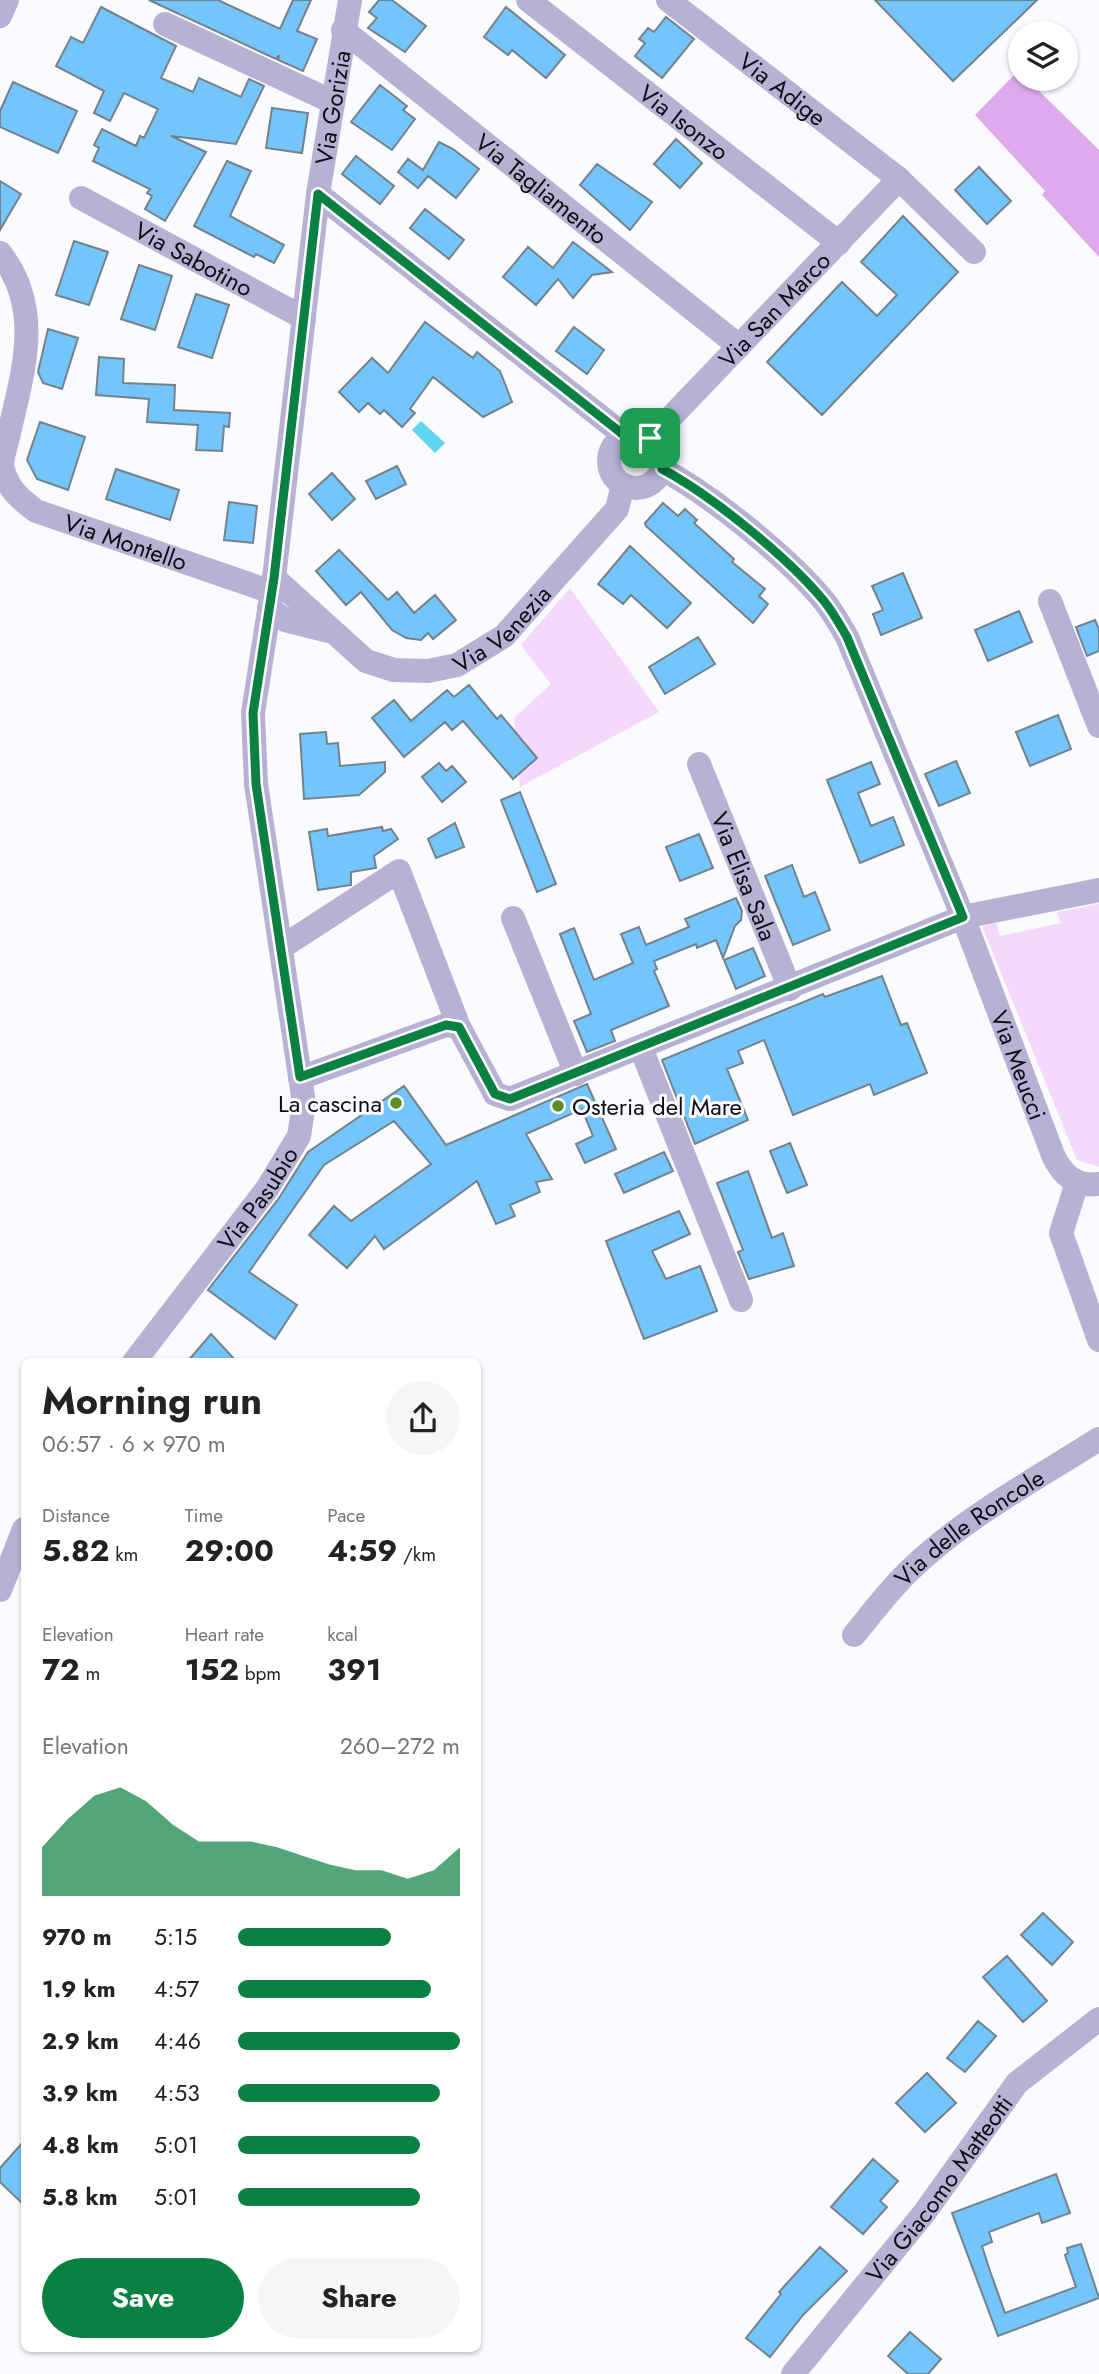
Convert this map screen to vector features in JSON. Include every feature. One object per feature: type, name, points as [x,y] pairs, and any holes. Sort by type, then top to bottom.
[{"type":"street","points":[[0,16],[6,0]]},
{"type":"street","name":"Via Gorizia","points":[[272,593],[318,194],[350,0]]},
{"type":"street","name":"Via Isonzo","points":[[527,0],[839,243]]},
{"type":"street","name":"Via Adige","points":[[667,0],[899,179],[974,253]]},
{"type":"street","points":[[165,24],[332,102]]},
{"type":"street","name":"Via Tagliamento","points":[[343,30],[739,346]]},
{"type":"street","name":"Via San Marco","points":[[650,438],[899,179]]},
{"type":"street","points":[[318,194],[625,436]]},
{"type":"street","name":"Via Sabotino","points":[[81,198],[304,318]]},
{"type":"street","name":"Via Montello","points":[[0,253],[17,283],[25,310],[28,345],[2,467],[14,494],[36,510],[272,593]]},
{"type":"street","points":[[642,434],[650,438],[661,450],[662,469],[655,481],[641,488],[622,485],[615,479],[608,461],[617,440],[642,434]]},
{"type":"street","name":"Via Meucci","points":[[662,469],[689,483],[764,544],[824,601],[847,637],[963,917],[1053,1155],[1065,1175],[1088,1184]]},
{"type":"street","name":"Via Venezia","points":[[272,593],[336,634],[366,660],[394,670],[428,671],[457,665],[504,636],[617,509],[622,485]]},
{"type":"street","name":"Via Pasubio","points":[[137,1358],[267,1188],[299,1136],[304,1103],[256,784],[253,713],[272,593]]},
{"type":"street","points":[[1049,601],[1099,726]]},
{"type":"street","name":"Via Elisa Sala","points":[[699,764],[790,989]]},
{"type":"street","points":[[282,947],[399,871],[459,1027],[495,1094],[510,1099],[790,989],[963,917],[1099,890]]},
{"type":"street","points":[[513,918],[576,1074]]},
{"type":"street","points":[[300,1077],[446,1025],[459,1027]]},
{"type":"street","points":[[641,1048],[741,1300]]},
{"type":"street","points":[[1088,1184],[1061,1233],[1099,1340]]},
{"type":"street","name":"Via delle Roncole","points":[[854,1635],[909,1570],[992,1507],[1099,1439]]},
{"type":"street","points":[[0,1590],[21,1537]]},
{"type":"street","name":"Via Giacomo Matteotti","points":[[793,2374],[925,2212],[1017,2083],[1099,2018]]},
{"type":"shaded area","points":[[1008,81],[1008,91],[1039,91],[1099,150],[1099,257],[1042,195],[1045,191],[975,115]]},
{"type":"shaded area","points":[[570,588],[659,712],[520,787],[514,718],[551,684],[521,645]]},
{"type":"shaded area","points":[[1099,904],[1099,1167],[1077,1160],[982,926],[996,923],[1000,936],[1061,923],[1057,912]]},
{"type":"water","points":[[421,421],[445,443],[435,453],[412,430]]},
{"type":"building","points":[[149,0],[218,0],[280,29],[293,0],[311,0],[297,31],[317,39],[303,71],[278,60],[279,55],[276,59]]},
{"type":"building","points":[[379,0],[392,0],[426,26],[405,52],[368,28],[377,18],[369,12]]},
{"type":"building","points":[[875,0],[1037,0],[1015,21],[1008,21],[1008,28],[953,81]]},
{"type":"building","points":[[101,7],[176,46],[161,78],[193,92],[199,78],[241,97],[249,79],[264,86],[236,144],[171,136],[206,152],[165,221],[145,209],[152,196],[147,193],[150,189],[93,161],[99,148],[94,145],[102,129],[136,146],[140,136],[144,138],[158,109],[124,93],[110,121],[94,113],[104,91],[56,66],[71,37],[83,43]]},
{"type":"building","points":[[506,7],[565,55],[546,78],[512,50],[508,55],[484,37]]},
{"type":"building","points":[[666,17],[694,39],[662,78],[635,56],[645,43],[639,39],[648,28],[654,32]]},
{"type":"building","points":[[13,82],[77,111],[58,153],[0,127],[0,111]]},
{"type":"building","points":[[380,85],[407,106],[403,110],[415,119],[392,150],[351,122]]},
{"type":"building","points":[[272,108],[308,113],[302,153],[266,148]]},
{"type":"building","points":[[676,139],[702,163],[680,188],[654,164]]},
{"type":"building","points":[[439,142],[479,169],[456,198],[428,176],[418,188],[398,172],[408,159],[423,170]]},
{"type":"building","points":[[356,156],[394,186],[380,204],[342,174]]},
{"type":"building","points":[[227,161],[251,171],[230,216],[284,245],[274,263],[256,254],[254,257],[194,226]]},
{"type":"building","points":[[597,164],[652,202],[630,230],[580,185]]},
{"type":"building","points":[[979,167],[1011,201],[987,224],[955,190]]},
{"type":"building","points":[[0,181],[21,194],[0,230]]},
{"type":"building","points":[[425,209],[464,240],[449,259],[410,228]]},
{"type":"building","points":[[903,216],[958,272],[822,415],[767,362],[842,282],[877,316],[897,295],[861,262]]},
{"type":"building","points":[[74,241],[108,252],[89,305],[56,295]]},
{"type":"building","points":[[573,242],[612,272],[592,275],[573,298],[558,279],[536,305],[503,277],[528,247],[553,268]]},
{"type":"building","points":[[139,265],[172,276],[155,330],[121,319]]},
{"type":"building","points":[[196,294],[229,305],[212,358],[178,347]]},
{"type":"building","points":[[425,322],[473,358],[477,352],[500,371],[512,402],[483,417],[433,377],[410,409],[415,413],[402,427],[384,410],[380,414],[368,403],[359,412],[339,392],[372,358],[388,373]]},
{"type":"building","points":[[574,327],[604,350],[587,374],[556,351]]},
{"type":"building","points":[[48,329],[78,338],[62,389],[43,383],[38,372]]},
{"type":"building","points":[[99,357],[124,359],[123,383],[175,385],[174,410],[230,413],[229,427],[224,426],[222,451],[196,450],[198,425],[147,422],[149,399],[96,395]]},
{"type":"building","points":[[40,422],[85,437],[68,490],[37,479],[27,460]]},
{"type":"building","points":[[397,466],[406,484],[376,499],[366,481]]},
{"type":"building","points":[[116,469],[179,490],[170,520],[106,499]]},
{"type":"building","points":[[332,473],[355,499],[332,520],[309,494]]},
{"type":"building","points":[[229,502],[257,506],[253,543],[224,540]]},
{"type":"building","points":[[663,503],[678,516],[685,509],[697,520],[694,523],[734,559],[732,562],[765,589],[759,596],[768,604],[753,623],[646,526],[645,523]]},
{"type":"building","points":[[630,546],[691,603],[667,628],[631,595],[623,604],[598,584]]},
{"type":"building","points":[[339,550],[388,600],[397,592],[414,613],[435,595],[456,620],[433,639],[428,633],[421,640],[406,638],[392,630],[361,592],[346,605],[316,571]]},
{"type":"building","points":[[903,573],[922,618],[881,635],[873,614],[883,610],[872,586]]},
{"type":"building","points":[[1019,611],[1032,642],[988,661],[975,630]]},
{"type":"building","points":[[1095,620],[1099,629],[1099,651],[1087,656],[1076,627]]},
{"type":"building","points":[[698,637],[715,664],[665,694],[649,667]]},
{"type":"building","points":[[469,685],[497,719],[501,715],[537,758],[513,779],[463,721],[452,730],[445,722],[404,757],[372,718],[394,700],[411,721],[447,690],[454,697]]},
{"type":"building","points":[[1058,715],[1071,749],[1030,766],[1016,732]]},
{"type":"building","points":[[326,732],[327,744],[338,743],[340,766],[385,762],[385,772],[359,795],[304,799],[300,734]]},
{"type":"building","points":[[956,761],[970,793],[939,806],[925,774]]},
{"type":"building","points":[[871,762],[880,784],[858,793],[871,826],[893,817],[904,845],[860,863],[827,780]]},
{"type":"building","points":[[439,763],[446,771],[452,766],[466,782],[442,802],[422,777]]},
{"type":"building","points":[[520,792],[556,884],[537,892],[501,800]]},
{"type":"building","points":[[455,823],[464,847],[436,858],[428,839]]},
{"type":"building","points":[[382,827],[383,831],[391,829],[398,839],[374,856],[376,868],[351,872],[351,885],[318,890],[309,832],[327,829],[328,836]]},
{"type":"building","points":[[699,834],[713,868],[680,881],[666,847]]},
{"type":"building","points":[[792,865],[804,897],[815,892],[830,930],[793,945],[765,876]]},
{"type":"building","points":[[736,898],[742,911],[741,920],[735,926],[723,958],[716,940],[697,948],[696,944],[654,961],[657,969],[654,971],[669,1006],[611,1030],[615,1041],[587,1052],[574,1021],[591,1014],[560,934],[574,928],[594,980],[633,963],[621,934],[639,927],[646,945],[689,927],[685,919]]},
{"type":"building","points":[[753,948],[765,976],[736,989],[724,960]]},
{"type":"building","points":[[882,976],[901,1025],[907,1023],[927,1073],[874,1095],[870,1084],[793,1115],[764,1040],[738,1051],[743,1063],[727,1069],[748,1120],[695,1144],[662,1060],[823,994],[825,997]]},
{"type":"building","points":[[587,1084],[616,1149],[585,1163],[576,1144],[593,1136],[582,1109],[526,1134],[552,1179],[536,1182],[540,1192],[510,1205],[515,1216],[496,1224],[477,1181],[384,1249],[375,1236],[347,1268],[309,1235],[334,1206],[351,1221],[431,1164],[394,1121],[324,1165],[249,1272],[297,1305],[275,1339],[208,1290],[279,1198],[308,1152],[404,1086],[446,1145]]},
{"type":"building","points":[[790,1143],[807,1185],[787,1193],[770,1151]]},
{"type":"building","points":[[664,1152],[673,1171],[624,1193],[615,1174]]},
{"type":"building","points":[[748,1171],[772,1238],[783,1233],[794,1266],[749,1279],[738,1252],[743,1250],[717,1183]]},
{"type":"building","points":[[679,1211],[690,1234],[652,1251],[666,1279],[700,1266],[717,1311],[644,1339],[606,1241]]},
{"type":"building","points":[[211,1334],[233,1358],[190,1358]]},
{"type":"building","points":[[1043,1913],[1073,1942],[1052,1965],[1021,1935]]},
{"type":"building","points":[[1007,1956],[1047,2001],[1023,2022],[983,1977]]},
{"type":"building","points":[[978,2021],[996,2036],[965,2072],[947,2058]]},
{"type":"building","points":[[927,2073],[956,2103],[925,2132],[896,2103]]},
{"type":"building","points":[[21,2144],[21,2202],[0,2182],[0,2168]]},
{"type":"building","points":[[873,2159],[898,2181],[880,2201],[887,2207],[863,2234],[831,2207]]},
{"type":"building","points":[[1056,2174],[1070,2213],[1042,2223],[1039,2213],[989,2232],[992,2242],[982,2246],[990,2271],[1005,2313],[1076,2287],[1065,2255],[1068,2253],[1067,2248],[1081,2244],[1099,2298],[998,2336],[952,2213]]},
{"type":"building","points":[[820,2247],[847,2271],[803,2315],[770,2357],[746,2338],[781,2294],[779,2292]]},
{"type":"building","points":[[910,2332],[941,2359],[928,2374],[908,2374],[888,2356]]},
{"type":"place","name":"La cascina","points":[[396,1103]]},
{"type":"place","name":"Osteria del Mare","points":[[558,1106]]},
{"type":"route","points":[[318,194],[625,436],[642,434],[650,438],[661,450],[662,469],[689,483],[786,562],[824,601],[847,637],[963,917],[790,989],[510,1099],[495,1094],[459,1027],[446,1025],[300,1077],[256,784],[253,713],[274,578],[318,194]]}]
